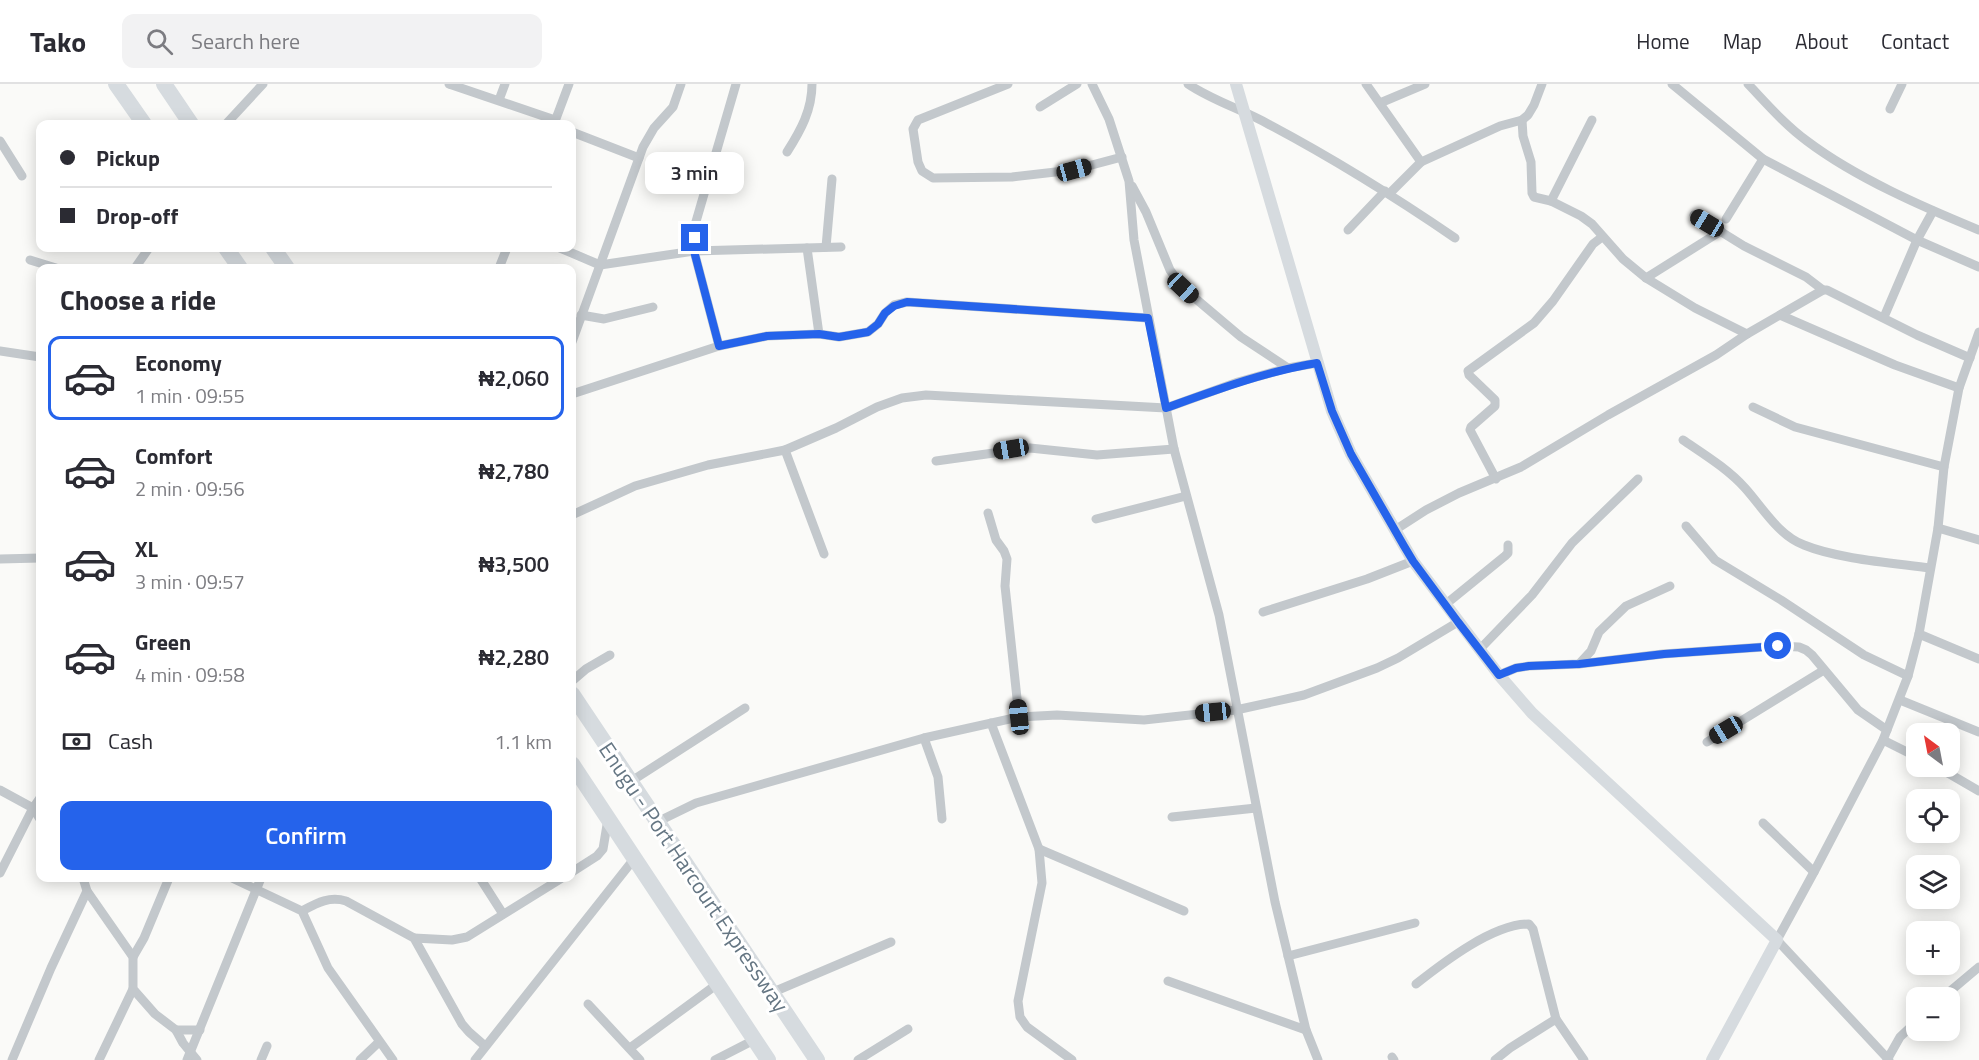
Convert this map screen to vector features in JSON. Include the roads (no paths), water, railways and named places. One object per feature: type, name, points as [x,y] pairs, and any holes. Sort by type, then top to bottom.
[{"type":"highway","points":[[116,84],[141,120]]},
{"type":"highway","points":[[164,84],[188,120]]},
{"type":"highway","name":"Enugu - Port Harcourt Expressway","points":[[576,700],[817,1060]]},
{"type":"highway","name":"Enugu - Port Harcourt Expressway","points":[[576,770],[716,985],[768,1060]]},
{"type":"main road","points":[[1236,84],[1332,411],[1351,454],[1413,561],[1499,675],[1532,713],[1777,940],[1712,1060]]},
{"type":"street","points":[[230,120],[263,84]]},
{"type":"street","points":[[449,84],[550,120]]},
{"type":"street","points":[[499,100],[505,84]]},
{"type":"street","points":[[556,120],[569,84]]},
{"type":"street","points":[[576,330],[648,136],[673,107],[681,84]]},
{"type":"street","points":[[719,346],[694,251],[695,225],[736,84]]},
{"type":"street","points":[[787,152],[807,116],[812,100],[812,84]]},
{"type":"street","points":[[1008,84],[918,120],[914,129],[918,162],[922,171],[933,178],[943,179],[1012,177],[1074,170],[1122,157]]},
{"type":"street","points":[[1040,107],[1077,84]]},
{"type":"street","points":[[1092,84],[1108,119],[1129,181],[1134,240],[1174,449],[1219,615],[1275,902],[1306,1030],[1316,1059]]},
{"type":"street","points":[[1188,84],[1302,143],[1388,192],[1455,238]]},
{"type":"street","points":[[1366,84],[1421,162]]},
{"type":"street","points":[[1380,103],[1425,84]]},
{"type":"street","points":[[1348,230],[1421,162],[1500,126],[1522,120],[1534,105],[1542,84]]},
{"type":"street","points":[[1672,84],[1763,159],[1917,240],[1979,267]]},
{"type":"street","points":[[1748,84],[1806,141],[1838,163],[1933,211],[1979,230]]},
{"type":"street","points":[[1890,109],[1902,84]]},
{"type":"street","points":[[1522,120],[1523,136],[1531,162],[1532,193],[1537,199],[1551,201],[1581,216],[1592,224],[1623,259],[1646,278],[1695,308],[1747,334]]},
{"type":"street","points":[[1551,201],[1592,120]]},
{"type":"street","points":[[576,134],[639,158]]},
{"type":"street","points":[[0,141],[22,176]]},
{"type":"street","points":[[1726,219],[1763,159]]},
{"type":"street","points":[[826,247],[832,180]]},
{"type":"street","points":[[1129,181],[1146,212],[1170,270],[1183,288],[1241,337],[1288,368]]},
{"type":"street","points":[[1884,317],[1917,240],[1933,211]]},
{"type":"street","points":[[1694,215],[1744,246],[1806,277],[1823,290],[1970,358]]},
{"type":"street","points":[[1646,278],[1721,231]]},
{"type":"street","points":[[1496,478],[1470,430],[1495,406],[1496,400],[1469,375],[1468,371],[1534,323],[1553,301],[1593,244],[1602,237]]},
{"type":"street","points":[[569,252],[600,265],[694,251],[841,247]]},
{"type":"street","points":[[807,248],[819,334]]},
{"type":"street","points":[[30,260],[43,264]]},
{"type":"street","points":[[1395,530],[1459,493],[1521,467],[1608,415],[1716,356],[1747,334],[1823,290]]},
{"type":"street","points":[[576,393],[719,346],[767,336],[819,334],[839,337],[868,332],[894,306],[907,302],[1148,318]]},
{"type":"street","points":[[581,315],[604,319],[653,307]]},
{"type":"street","points":[[1780,315],[1895,365],[1959,388]]},
{"type":"street","points":[[1906,1031],[1900,1037],[1888,1060],[1777,940],[1883,740],[1908,676],[1919,634],[1938,528],[1944,467],[1959,388],[1979,332]]},
{"type":"street","points":[[0,351],[36,356]]},
{"type":"street","points":[[576,513],[635,486],[708,465],[784,450],[836,428],[877,407],[902,398],[926,395],[1166,408],[1238,382],[1288,368],[1317,363]]},
{"type":"street","points":[[1753,407],[1796,427],[1944,467]]},
{"type":"street","points":[[1683,440],[1710,458],[1744,487],[1779,527],[1803,545],[1841,555],[1930,568]]},
{"type":"street","points":[[936,461],[1030,448],[1097,455],[1174,449]]},
{"type":"street","points":[[784,450],[824,554]]},
{"type":"street","points":[[1480,650],[1532,595],[1572,543],[1638,479]]},
{"type":"street","points":[[1096,519],[1186,496]]},
{"type":"street","points":[[988,513],[996,540],[1007,559],[1005,586],[1019,717]]},
{"type":"street","points":[[1686,526],[1715,560],[1864,655],[1908,676]]},
{"type":"street","points":[[1938,528],[1979,540]]},
{"type":"street","points":[[1446,604],[1505,556],[1508,553],[1508,545]]},
{"type":"street","points":[[0,559],[36,558]]},
{"type":"street","points":[[1263,612],[1367,579],[1413,561]]},
{"type":"street","points":[[1579,664],[1591,651],[1599,632],[1626,606],[1670,586]]},
{"type":"street","points":[[657,822],[696,803],[924,738],[1019,717],[1057,715],[1144,720],[1236,710],[1304,694],[1377,668],[1458,622]]},
{"type":"street","points":[[1919,634],[1979,660]]},
{"type":"street","points":[[1499,675],[1516,668],[1529,666],[1579,664],[1664,654],[1778,646],[1799,647],[1806,650],[1858,710],[1887,730]]},
{"type":"street","points":[[1591,651],[1602,661]]},
{"type":"street","points":[[576,678],[610,655]]},
{"type":"street","points":[[1707,742],[1824,670]]},
{"type":"street","points":[[1900,700],[1979,732]]},
{"type":"street","points":[[630,782],[745,708]]},
{"type":"street","points":[[991,723],[1039,849],[1041,883],[1018,1001],[1020,1017],[1027,1027],[1072,1060]]},
{"type":"street","points":[[924,738],[938,777],[942,819]]},
{"type":"street","points":[[1883,740],[1906,752]]},
{"type":"street","points":[[1955,777],[1979,791]]},
{"type":"street","points":[[0,786],[33,808],[36,813]]},
{"type":"street","points":[[0,873],[36,804]]},
{"type":"street","points":[[1172,817],[1256,808]]},
{"type":"street","points":[[576,869],[597,856],[603,849],[608,819]]},
{"type":"street","points":[[1763,823],[1814,872]]},
{"type":"street","points":[[1039,849],[1184,911]]},
{"type":"street","points":[[475,1060],[633,859]]},
{"type":"street","points":[[84,882],[87,891],[133,957]]},
{"type":"street","points":[[99,1060],[133,989],[133,957],[144,939],[167,882]]},
{"type":"street","points":[[242,882],[302,911],[328,968],[393,1060]]},
{"type":"street","points":[[188,1056],[259,882]]},
{"type":"street","points":[[483,882],[503,914]]},
{"type":"street","points":[[302,911],[323,900],[335,898],[346,900],[414,938],[452,940],[478,932],[555,882]]},
{"type":"street","points":[[12,1060],[87,891]]},
{"type":"street","points":[[1288,956],[1415,923]]},
{"type":"street","points":[[1416,984],[1444,962],[1470,946],[1498,932],[1529,924],[1533,929],[1556,1019],[1584,1060]]},
{"type":"street","points":[[414,938],[462,1024],[485,1046]]},
{"type":"street","points":[[771,993],[891,942]]},
{"type":"street","points":[[1954,987],[1979,967]]},
{"type":"street","points":[[1168,981],[1306,1030]]},
{"type":"street","points":[[630,1048],[716,985]]},
{"type":"street","points":[[133,989],[155,1014],[176,1030],[188,1056],[197,1060]]},
{"type":"street","points":[[588,1004],[640,1060]]},
{"type":"street","points":[[1496,1060],[1510,1048],[1556,1019]]},
{"type":"street","points":[[858,1060],[908,1029]]},
{"type":"street","points":[[176,1030],[200,1030]]},
{"type":"street","points":[[715,1060],[754,1040]]},
{"type":"street","points":[[360,1060],[379,1042]]},
{"type":"street","points":[[261,1060],[267,1046]]}]
